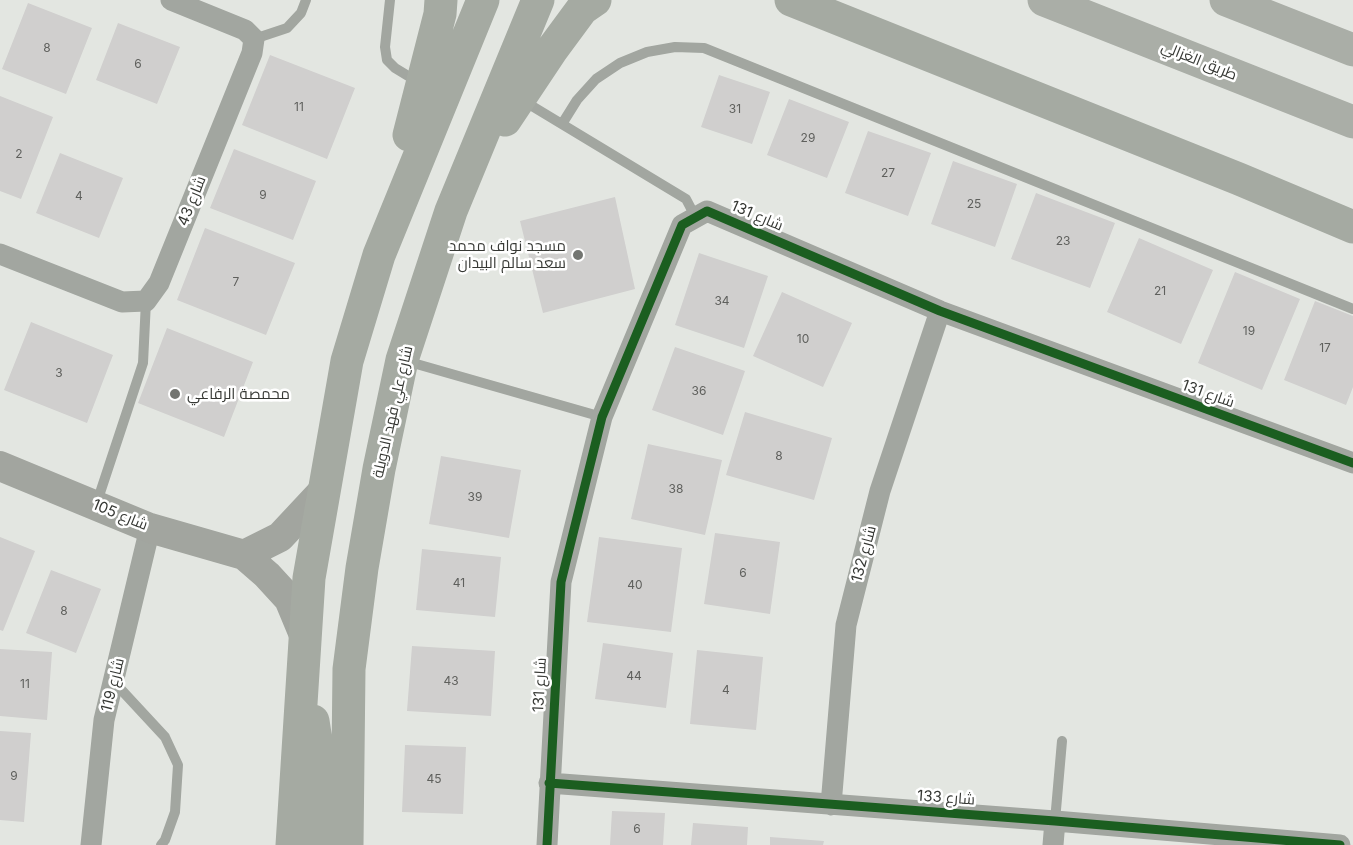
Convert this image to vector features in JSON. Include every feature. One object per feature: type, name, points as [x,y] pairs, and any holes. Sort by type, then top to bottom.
[{"type":"highway","name":"طريق الغزالي","points":[[1044,0],[1353,122]]},
{"type":"highway","points":[[1226,0],[1353,50]]},
{"type":"main road","points":[[292,845],[304,635],[309,578],[323,491],[347,361],[379,255],[423,84],[440,14],[441,0]]},
{"type":"main road","points":[[379,255],[483,0]]},
{"type":"main road","name":"شارع علي فهد الدويلة","points":[[347,845],[349,669],[364,557],[402,360],[451,212],[538,0]]},
{"type":"main road","points":[[451,212],[518,98],[582,9],[595,0]]},
{"type":"main road","points":[[791,0],[1344,222]]},
{"type":"main road","points":[[302,676],[314,721],[320,767],[316,845]]},
{"type":"street","points":[[171,0],[245,30],[254,39]]},
{"type":"street","name":"شارع 43","points":[[146,301],[159,283],[252,53],[254,39]]},
{"type":"street","name":"شارع 131","points":[[547,845],[561,582],[602,417],[682,225],[707,211],[940,311],[1353,463]]},
{"type":"street","points":[[0,254],[122,302],[146,301]]},
{"type":"street","name":"شارع 132","points":[[831,805],[846,625],[880,491],[940,311]]},
{"type":"street","name":"شارع 105","points":[[0,466],[150,528],[244,555],[289,599],[304,635]]},
{"type":"street","points":[[244,555],[280,537],[323,491]]},
{"type":"street","name":"شارع 119","points":[[91,845],[104,720],[150,528]]},
{"type":"street","name":"شارع 133","points":[[549,783],[1340,845]]},
{"type":"street","points":[[1053,845],[1055,821]]},
{"type":"lane","points":[[254,39],[287,28],[301,13],[306,0]]},
{"type":"lane","points":[[390,0],[385,47],[387,60],[395,68],[423,84]]},
{"type":"lane","points":[[562,124],[577,100],[590,86],[620,63],[656,50],[675,47],[704,48],[1353,309]]},
{"type":"lane","points":[[518,98],[687,199],[696,218]]},
{"type":"lane","points":[[96,506],[143,363],[146,301]]},
{"type":"lane","points":[[402,360],[602,417]]},
{"type":"lane","points":[[114,682],[165,737],[178,765],[175,812],[161,845]]},
{"type":"lane","points":[[1055,821],[1062,741]]},
{"type":"building","points":[[28,3],[92,28],[66,94],[2,69]]},
{"type":"building","points":[[118,23],[180,47],[157,104],[96,80]]},
{"type":"building","points":[[270,55],[355,88],[327,159],[242,125]]},
{"type":"building","points":[[719,75],[770,92],[752,144],[701,127]]},
{"type":"building","points":[[0,96],[53,117],[21,199],[0,191]]},
{"type":"building","points":[[789,99],[849,122],[827,178],[767,155]]},
{"type":"building","points":[[868,131],[931,153],[908,216],[845,193]]},
{"type":"building","points":[[234,149],[316,181],[293,240],[210,208]]},
{"type":"building","points":[[60,153],[123,178],[99,238],[36,213]]},
{"type":"building","points":[[953,161],[1017,184],[995,247],[931,224]]},
{"type":"building","points":[[1036,193],[1115,223],[1090,288],[1011,259]]},
{"type":"building","name":"مسجد نواف محمد سعد سالم البيدان","points":[[615,197],[635,289],[543,313],[520,221]]},
{"type":"building","points":[[205,228],[295,263],[266,335],[177,300]]},
{"type":"building","points":[[1139,238],[1213,270],[1181,344],[1107,312]]},
{"type":"building","points":[[699,253],[768,276],[744,348],[675,325]]},
{"type":"building","points":[[1235,272],[1300,299],[1262,390],[1198,363]]},
{"type":"building","points":[[782,292],[852,323],[823,387],[753,356]]},
{"type":"building","points":[[1315,301],[1353,316],[1353,387],[1346,405],[1284,380]]},
{"type":"building","points":[[31,322],[113,355],[87,423],[4,390]]},
{"type":"building","points":[[167,328],[253,362],[224,437],[138,403]]},
{"type":"building","points":[[675,347],[745,371],[723,435],[652,410]]},
{"type":"building","points":[[745,412],[832,438],[814,500],[726,475]]},
{"type":"building","points":[[648,444],[722,460],[705,535],[631,519]]},
{"type":"building","points":[[441,456],[521,470],[509,538],[429,524]]},
{"type":"building","points":[[715,533],[780,542],[770,614],[704,604]]},
{"type":"building","points":[[0,537],[35,551],[3,631],[0,630]]},
{"type":"building","points":[[599,537],[682,548],[671,632],[587,622]]},
{"type":"building","points":[[422,549],[501,557],[495,617],[416,610]]},
{"type":"building","points":[[51,570],[101,589],[76,653],[26,633]]},
{"type":"building","points":[[603,643],[673,653],[666,708],[595,699]]},
{"type":"building","points":[[412,646],[495,651],[491,716],[407,711]]},
{"type":"building","points":[[0,649],[52,652],[47,720],[0,716]]},
{"type":"building","points":[[697,650],[763,657],[756,730],[690,724]]},
{"type":"building","points":[[0,731],[31,733],[24,822],[0,820]]},
{"type":"building","points":[[405,745],[466,747],[463,814],[402,812]]},
{"type":"building","points":[[612,811],[665,813],[663,845],[610,845]]},
{"type":"building","points":[[693,823],[748,827],[747,845],[691,845]]},
{"type":"building","points":[[770,837],[824,841],[823,845],[770,845]]},
{"type":"cycle path","points":[[547,845],[561,582],[602,417],[682,225],[707,211],[940,311],[1353,463]]},
{"type":"cycle path","points":[[549,783],[1340,845]]},
{"type":"place","name":"مسجد نواف محمد سعد سالم البيدان","points":[[578,255]]},
{"type":"place","name":"محمصة الرفاعي","points":[[175,394]]}]
